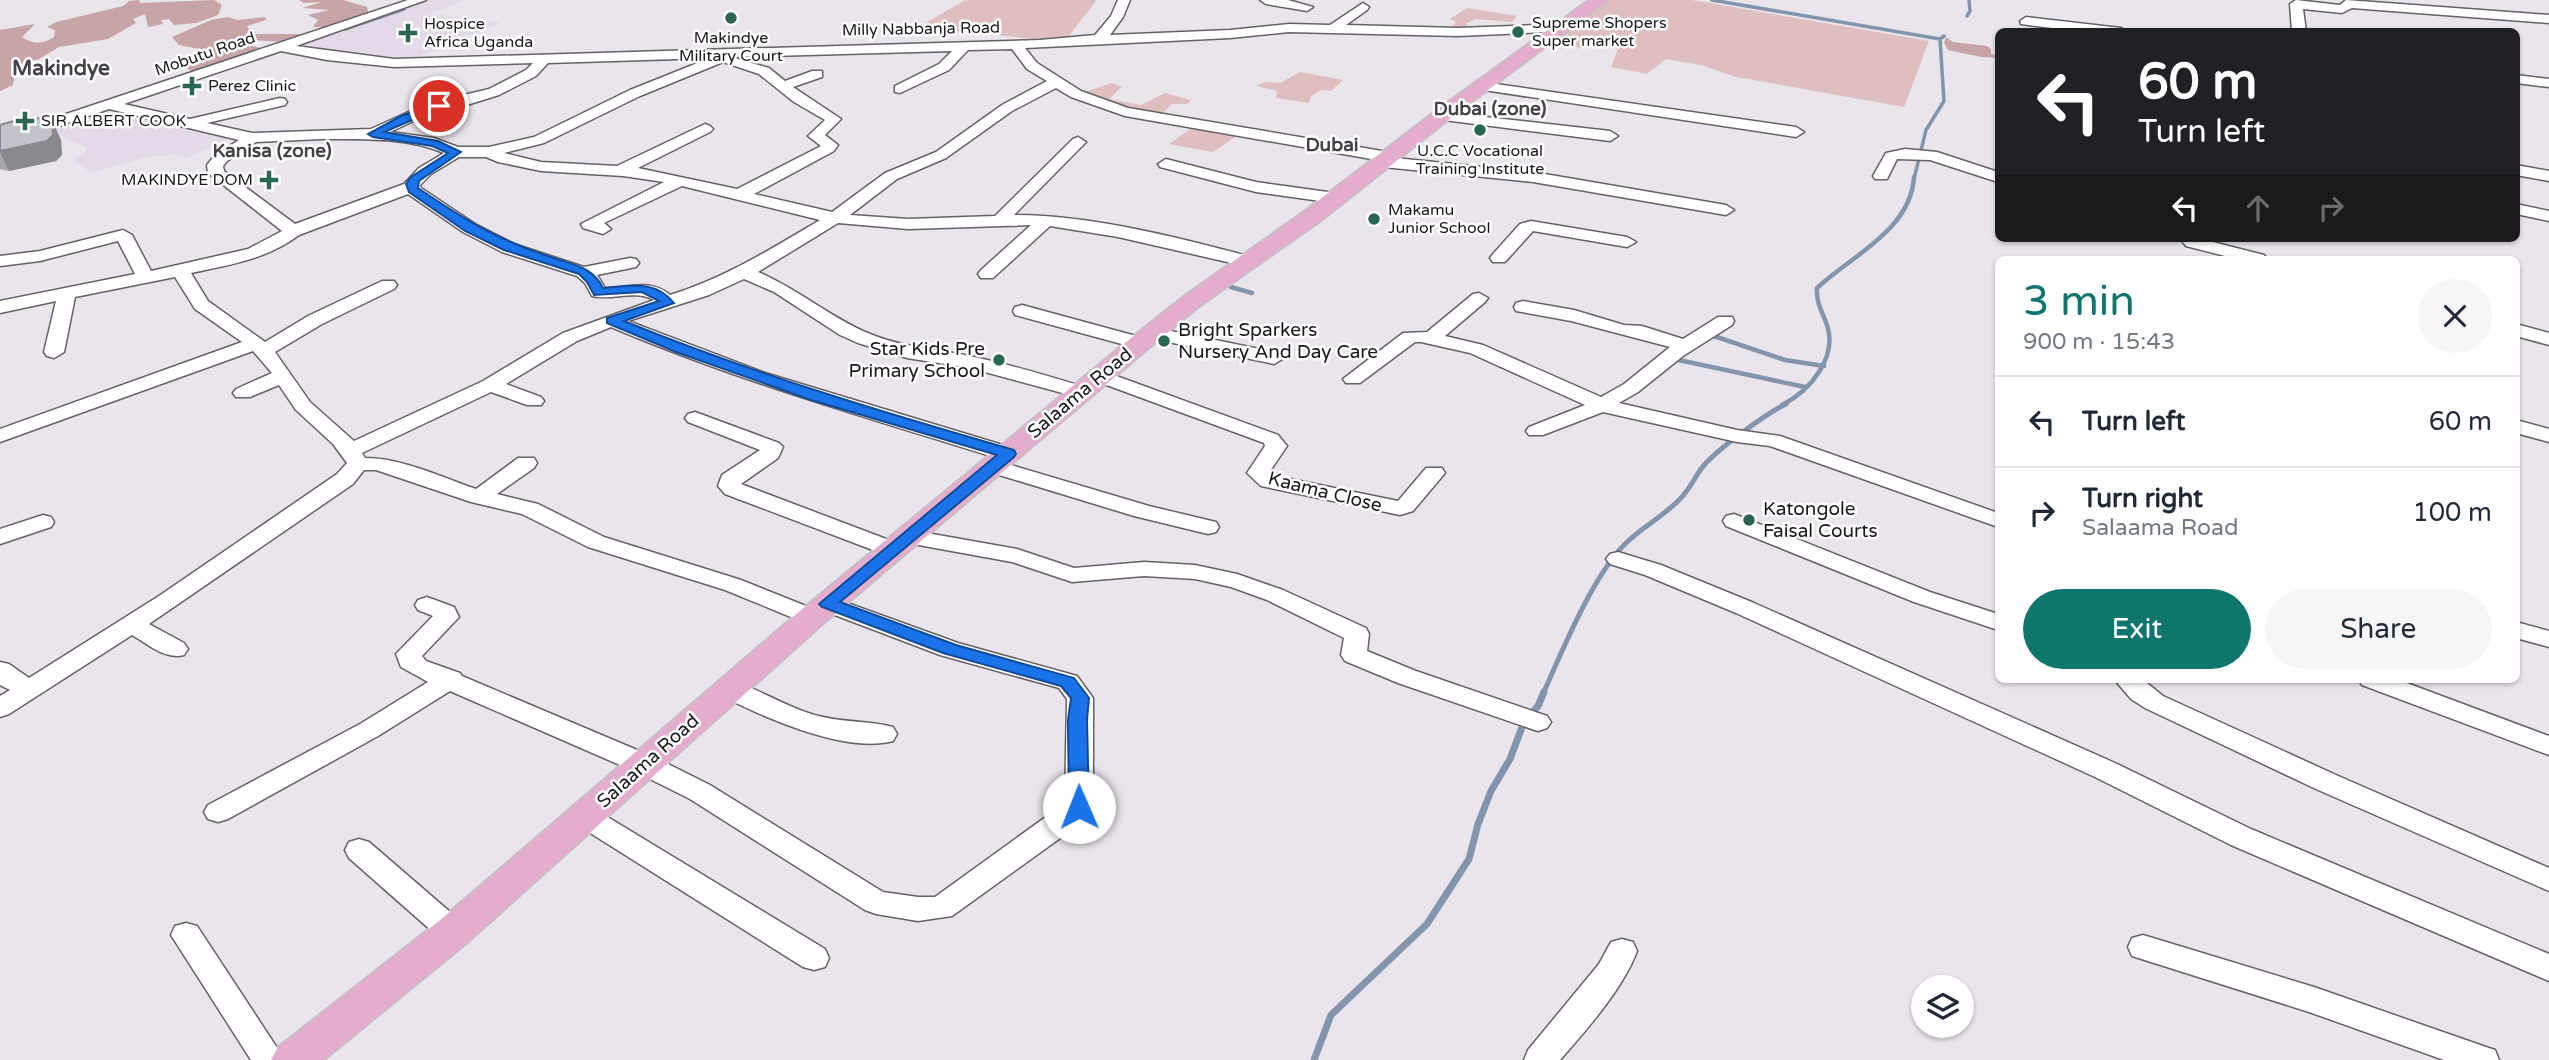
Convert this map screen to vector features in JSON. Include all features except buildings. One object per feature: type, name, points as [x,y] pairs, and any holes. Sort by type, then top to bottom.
[{"type":"main road","name":"Salaama Road","points":[[293,1060],[453,932],[820,610],[1146,338],[1441,116],[1601,0]]},
{"type":"street","name":"Mobutu Road","points":[[0,141],[420,0]]},
{"type":"street","points":[[1099,38],[1117,17],[1124,0]]},
{"type":"street","points":[[1266,0],[1307,7]]},
{"type":"street","points":[[2342,2],[2549,19]]},
{"type":"street","points":[[2299,28],[2296,4],[2346,8],[2342,2]]},
{"type":"street","points":[[377,3],[397,8]]},
{"type":"street","points":[[1333,29],[1363,7]]},
{"type":"street","points":[[2026,21],[2086,28]]},
{"type":"street","name":"Milly Nabbanja Road","points":[[281,47],[327,56],[394,63],[725,56],[1230,34],[1289,28],[1458,32],[1562,28]]},
{"type":"street","points":[[1018,44],[1019,52],[1027,62],[1056,82],[1101,105],[1125,112],[1249,131],[1385,160],[1533,177],[1726,210]]},
{"type":"street","points":[[900,89],[944,66],[965,46]]},
{"type":"street","points":[[109,105],[252,138],[373,134],[434,143],[456,152],[489,152],[539,140],[635,93],[725,56],[757,68],[799,99],[833,117],[832,122],[817,136],[830,145],[829,148],[737,196]]},
{"type":"street","points":[[373,134],[430,107],[470,100],[494,92],[531,73],[544,58]]},
{"type":"street","points":[[784,86],[817,74]]},
{"type":"street","points":[[2520,79],[2549,83]]},
{"type":"street","points":[[0,708],[131,624],[345,479],[355,457],[537,359],[561,341],[744,273],[836,218],[891,176],[941,155],[1007,108],[1056,82]]},
{"type":"street","points":[[1482,86],[1796,132]]},
{"type":"street","points":[[189,123],[280,102]]},
{"type":"street","points":[[1441,116],[1609,136]]},
{"type":"street","points":[[620,171],[705,129]]},
{"type":"street","points":[[252,138],[221,158],[215,165],[216,173],[293,231]]},
{"type":"street","points":[[999,220],[1044,173],[1079,142]]},
{"type":"street","points":[[1881,176],[1891,156],[1908,151],[1927,153],[1995,176]]},
{"type":"street","points":[[0,307],[181,270],[265,249],[282,241],[293,231],[412,187],[415,179],[425,171],[456,152]]},
{"type":"street","points":[[489,152],[535,165],[620,171],[681,180],[737,196],[836,218],[900,224],[1046,221],[1087,226],[1249,262]]},
{"type":"street","points":[[1166,164],[1256,187],[1335,198]]},
{"type":"street","points":[[2520,171],[2549,176]]},
{"type":"street","points":[[603,229],[589,224],[681,180]]},
{"type":"street","points":[[412,187],[469,228],[508,248],[583,272],[593,280],[598,292],[643,288],[661,296],[668,303]]},
{"type":"street","points":[[2520,210],[2549,216]]},
{"type":"street","points":[[987,274],[1046,221]]},
{"type":"street","points":[[1499,258],[1526,228],[1531,226],[1627,242]]},
{"type":"street","points":[[0,261],[40,256],[123,235],[145,276]]},
{"type":"street","points":[[2192,242],[2246,256]]},
{"type":"street","points":[[583,272],[629,263]]},
{"type":"street","points":[[181,270],[202,309],[243,333],[259,348],[306,409],[355,457],[479,497],[530,509],[596,542],[1068,682],[1080,698],[1079,807],[1060,824],[941,908],[918,909],[876,902],[740,815],[646,765],[451,679],[417,667],[409,657],[414,648],[447,617],[445,612],[427,605]]},
{"type":"street","points":[[744,273],[780,288],[847,331],[865,339],[907,352],[1091,384]]},
{"type":"street","points":[[0,436],[259,348],[388,285]]},
{"type":"street","points":[[54,352],[66,294]]},
{"type":"street","points":[[1431,338],[1479,298]]},
{"type":"street","points":[[1523,307],[1574,316],[1623,331],[1642,331],[1685,346]]},
{"type":"street","points":[[1022,311],[1146,338],[1274,358]]},
{"type":"street","points":[[612,321],[681,349],[1142,511],[1209,527]]},
{"type":"street","points":[[1536,431],[1602,405],[1645,380],[1685,346],[1725,321]]},
{"type":"street","points":[[2520,332],[2549,339]]},
{"type":"street","points":[[1353,379],[1410,337],[1431,338],[1476,349],[1602,405],[1699,429],[1773,440],[1995,519]]},
{"type":"street","points":[[243,393],[283,376]]},
{"type":"street","name":"Kaama Close","points":[[1091,384],[1162,401],[1271,439],[1276,446],[1258,473],[1269,481],[1400,508],[1405,506],[1434,473]]},
{"type":"street","points":[[490,385],[534,401]]},
{"type":"street","points":[[695,418],[772,447],[770,453],[730,480],[729,486],[733,489],[902,543],[1017,556],[1072,575],[1144,569],[1195,572],[1237,581],[1275,595],[1357,634],[1354,655],[1407,677],[1538,722]]},
{"type":"street","points":[[2520,427],[2549,436]]},
{"type":"street","points":[[479,497],[526,463]]},
{"type":"street","points":[[1734,521],[1922,597],[1995,621]]},
{"type":"street","points":[[0,537],[43,522]]},
{"type":"street","points":[[1618,559],[1703,590],[2093,765],[2241,837],[2549,968]]},
{"type":"street","points":[[131,624],[175,649]]},
{"type":"street","points":[[2520,631],[2549,639]]},
{"type":"street","points":[[0,670],[9,679],[30,689]]},
{"type":"street","points":[[218,813],[369,730],[451,679]]},
{"type":"street","points":[[2131,683],[2154,702],[2326,782],[2549,880]]},
{"type":"street","points":[[2382,683],[2549,746]]},
{"type":"street","points":[[729,689],[774,712],[806,724],[840,732],[884,734]]},
{"type":"street","points":[[586,817],[814,958]]},
{"type":"street","points":[[359,850],[453,932]]},
{"type":"street","points":[[186,935],[270,1060]]},
{"type":"street","points":[[2143,947],[2302,996],[2483,1060]]},
{"type":"street","points":[[1540,1060],[1578,1019],[1617,966],[1622,951]]},
{"type":"shaded area","points":[[139,0],[140,3],[214,0],[222,5],[218,15],[196,23],[174,25],[169,19],[161,20],[163,24],[148,27],[145,14],[133,19],[136,23],[108,39],[59,47],[39,59],[17,65],[13,85],[0,91],[0,30],[35,24],[22,37],[42,42],[54,37],[55,30],[47,27],[56,22]]},
{"type":"shaded area","points":[[299,0],[343,0],[367,7],[368,12],[331,27],[313,27],[318,20],[308,15],[329,10],[303,8],[321,2],[304,3]]},
{"type":"shaded area","name":"Hospice Africa Uganda","points":[[426,0],[464,0],[430,14],[501,23],[413,59],[387,59],[293,45],[330,33],[347,31],[343,28]]},
{"type":"shaded area","points":[[965,0],[1097,0],[1064,42],[919,27]]},
{"type":"shaded area","points":[[1610,0],[1692,0],[1929,41],[1904,107],[1736,77],[1701,65],[1666,59],[1647,74],[1611,67],[1618,49],[1592,41],[1580,48],[1554,41]]},
{"type":"shaded area","points":[[1467,8],[1517,16],[1512,22],[1476,19],[1467,23],[1468,29],[1452,27],[1456,22],[1450,19]]},
{"type":"shaded area","points":[[227,17],[238,20],[265,17],[266,20],[247,26],[252,34],[302,34],[287,42],[248,40],[248,45],[261,48],[261,51],[207,69],[192,71],[178,64],[198,58],[199,49],[179,45],[172,37],[211,20]]},
{"type":"shaded area","points":[[1946,37],[1953,42],[1987,46],[1995,58],[1948,50],[1944,43]]},
{"type":"shaded area","points":[[1300,72],[1343,80],[1331,91],[1321,90],[1311,96],[1309,103],[1276,98],[1277,91],[1256,86],[1265,82],[1280,83]]},
{"type":"shaded area","points":[[1112,83],[1122,87],[1109,99],[1141,105],[1165,93],[1191,100],[1187,104],[1172,104],[1158,117],[1126,111],[1082,93]]},
{"type":"shaded area","points":[[111,107],[236,136],[186,158],[173,155],[146,157],[92,173],[72,160],[87,151],[85,147],[40,131]]},
{"type":"shaded area","points":[[1193,127],[1241,133],[1213,152],[1169,144]]},
{"type":"waterway","points":[[1712,0],[1940,39]]},
{"type":"waterway","points":[[1967,16],[1970,11],[1969,0]]},
{"type":"waterway","points":[[345,29],[404,9]]},
{"type":"waterway","points":[[1940,39],[1944,36]]},
{"type":"waterway","points":[[1914,179],[1926,130],[1944,101],[1940,39]]},
{"type":"waterway","points":[[1822,366],[1829,349],[1829,337],[1818,303],[1817,288],[1891,227],[1910,196],[1914,177]]},
{"type":"waterway","points":[[1231,287],[1252,293]]},
{"type":"waterway","points":[[1708,334],[1785,360],[1822,366]]},
{"type":"waterway","points":[[1674,359],[1805,387]]},
{"type":"waterway","points":[[1782,405],[1802,391],[1822,366]]},
{"type":"waterway","points":[[1543,694],[1579,614],[1614,557],[1632,537],[1680,499],[1701,469],[1728,443],[1786,404]]},
{"type":"waterway","points":[[1530,715],[1538,706],[1544,692]]},
{"type":"waterway","points":[[1314,1060],[1331,1015],[1427,924],[1469,859],[1478,824],[1491,791],[1510,759],[1524,722]]},
{"type":"place","name":"Makindye Military Court","points":[[731,18]]},
{"type":"place","name":"Supreme Shopers Super market","points":[[1518,32]]},
{"type":"place","name":"Hospice Africa Uganda","points":[[408,33]]},
{"type":"place","name":"Perez Clinic","points":[[192,86]]},
{"type":"place","name":"SIR ALBERT COOK","points":[[25,121]]},
{"type":"place","name":"U.C.C Vocational Training Institute","points":[[1480,130]]},
{"type":"place","name":"MAKINDYE DOM","points":[[269,180]]},
{"type":"place","name":"Makamu Junior School","points":[[1374,219]]},
{"type":"place","name":"Bright Sparkers Nursery And Day Care","points":[[1164,341]]},
{"type":"place","name":"Star Kids Pre Primary School","points":[[999,360]]},
{"type":"place","name":"Katongole Faisal Courts","points":[[1749,520]]},
{"type":"district","name":"Makindye","points":[[61,68]]},
{"type":"district","name":"Dubai (zone)","points":[[1490,109]]},
{"type":"district","name":"Dubai","points":[[1332,145]]},
{"type":"district","name":"Kanisa (zone)","points":[[272,151]]},
{"type":"route","points":[[439,106],[430,107],[373,134],[421,140],[456,152],[415,179],[413,190],[469,228],[508,248],[583,272],[593,280],[598,292],[603,294],[643,288],[661,296],[668,303],[612,321],[681,349],[816,397],[1008,454],[828,604],[950,649],[1068,682],[1080,698],[1079,807]]}]
